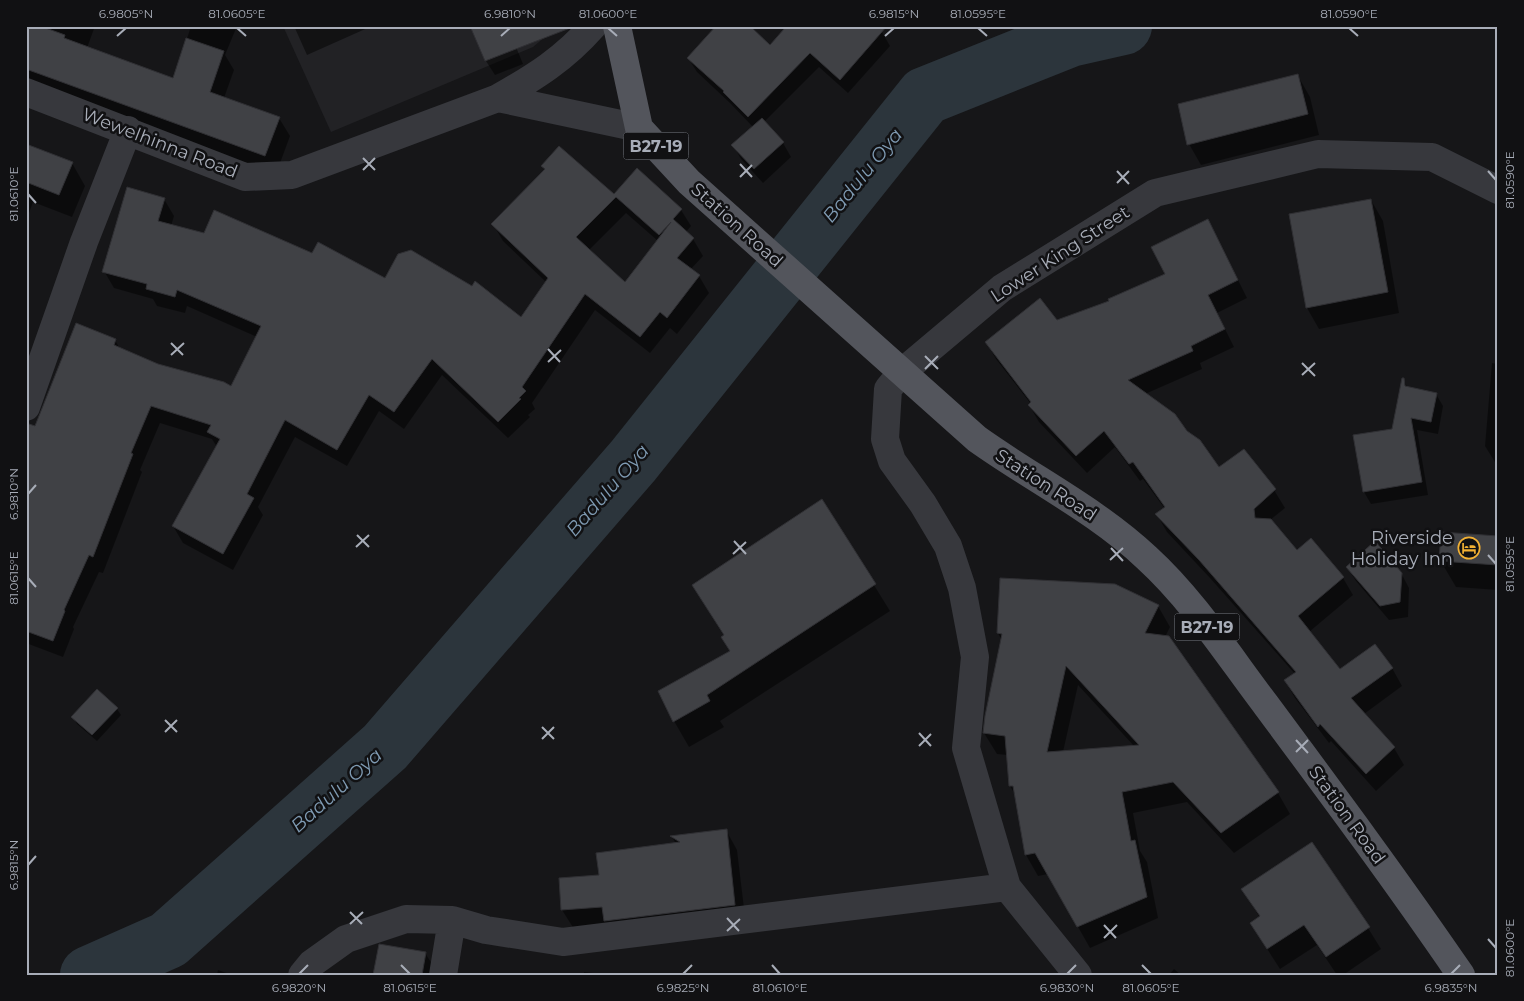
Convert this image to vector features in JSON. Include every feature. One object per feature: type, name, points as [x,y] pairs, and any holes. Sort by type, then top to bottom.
[{"type":"main road","name":"B27-19","points":[[617,26],[639,128]]},
{"type":"main road","name":"Station Road","points":[[639,128],[689,182],[976,439],[1010,463],[1085,508],[1125,538],[1171,582],[1333,795],[1461,975]]},
{"type":"street","name":"Wewelhinna Road","points":[[26,92],[245,177],[292,175],[498,98],[542,73],[580,41],[593,26]]},
{"type":"street","points":[[498,98],[639,128]]},
{"type":"street","points":[[26,407],[84,242],[128,130]]},
{"type":"street","name":"Lower King Street","points":[[1068,973],[1007,887],[966,748],[975,658],[962,588],[948,546],[923,504],[892,461],[885,439],[888,388],[901,372],[1002,288],[1155,193],[1318,154],[1432,157],[1498,190]]},
{"type":"street","points":[[302,975],[311,964],[346,939],[406,919],[452,920],[486,930],[563,942],[1007,887]]},
{"type":"street","points":[[442,975],[452,920]]},
{"type":"shaded area","points":[[283,26],[558,26],[533,47],[331,132]]},
{"type":"building","points":[[26,26],[40,26],[65,35],[64,38],[173,78],[186,38],[224,51],[210,92],[280,117],[265,156],[26,69]]},
{"type":"building","points":[[470,26],[569,26],[570,28],[485,61]]},
{"type":"building","points":[[716,26],[750,26],[770,45],[784,29],[780,26],[887,26],[840,80],[810,53],[748,117],[724,91],[687,58]]},
{"type":"building","points":[[1298,74],[1308,114],[1187,145],[1178,104]]},
{"type":"building","points":[[762,118],[784,142],[754,169],[731,145]]},
{"type":"building","points":[[26,144],[73,162],[59,195],[26,182]]},
{"type":"building","points":[[559,146],[614,194],[637,168],[682,209],[673,219],[694,238],[677,258],[700,275],[667,318],[660,312],[640,337],[585,294],[522,387],[526,391],[519,398],[521,399],[498,422],[432,359],[394,412],[369,395],[337,450],[285,420],[247,494],[254,498],[223,554],[172,526],[220,439],[207,432],[211,425],[151,406],[131,453],[133,454],[93,557],[89,555],[64,610],[53,641],[26,631],[26,423],[35,426],[76,323],[116,339],[114,345],[158,364],[224,382],[231,386],[261,326],[177,290],[175,297],[146,289],[147,284],[102,272],[127,187],[165,198],[158,221],[204,233],[214,210],[312,253],[318,242],[385,278],[398,254],[411,250],[472,286],[475,281],[521,317],[548,278],[491,224],[545,169],[541,166]],"holes":[[[616,197],[659,235],[671,222],[625,282],[576,237]]]},
{"type":"building","points":[[1371,199],[1388,292],[1306,308],[1289,214]]},
{"type":"building","points":[[1208,219],[1238,280],[1208,295],[1225,329],[1191,346],[1193,351],[1128,380],[1175,414],[1187,431],[1200,440],[1219,467],[1244,449],[1276,489],[1254,509],[1255,518],[1271,519],[1297,550],[1311,538],[1344,577],[1298,616],[1340,669],[1375,644],[1393,668],[1351,698],[1395,747],[1366,774],[1320,724],[1318,727],[1284,680],[1296,672],[1199,560],[1155,514],[1165,507],[1133,462],[1129,464],[1104,431],[1076,456],[1028,405],[1031,402],[985,342],[1040,298],[1057,320],[1109,301],[1108,299],[1165,274],[1151,247]]},
{"type":"building","points":[[1402,378],[1404,378],[1405,386],[1437,393],[1431,422],[1411,418],[1422,482],[1363,492],[1353,435],[1392,429]]},
{"type":"building","points":[[822,499],[876,584],[707,695],[710,701],[673,722],[658,691],[730,651],[721,637],[724,635],[692,585]]},
{"type":"building","name":"Riverside Holiday Inn","points":[[1441,532],[1498,536],[1498,565],[1439,561]]},
{"type":"building","points":[[1375,541],[1402,573],[1400,602],[1380,606],[1346,567]]},
{"type":"building","points":[[1000,578],[1115,584],[1159,605],[1145,633],[1169,636],[1279,792],[1221,833],[1173,782],[1122,792],[1131,841],[1135,840],[1147,897],[1077,927],[1035,853],[1025,855],[1013,786],[1009,786],[1005,736],[983,733],[1002,634],[997,633]],"holes":[[[1066,666],[1139,745],[1047,752]]]},
{"type":"building","points":[[97,689],[118,708],[92,735],[71,717]]},
{"type":"building","points":[[727,829],[735,905],[604,921],[602,907],[561,910],[559,878],[599,875],[596,853],[680,842],[670,836]]},
{"type":"building","points":[[1312,842],[1370,927],[1326,957],[1304,925],[1267,949],[1250,923],[1260,916],[1241,889]]},
{"type":"building","points":[[379,944],[426,952],[422,975],[373,975]]},
{"type":"waterway","name":"Badulu Oya","points":[[89,975],[168,940],[385,747],[633,461],[925,96],[1070,38],[1123,26]]},
{"type":"place","name":"Riverside Holiday Inn","points":[[1469,548]]}]
